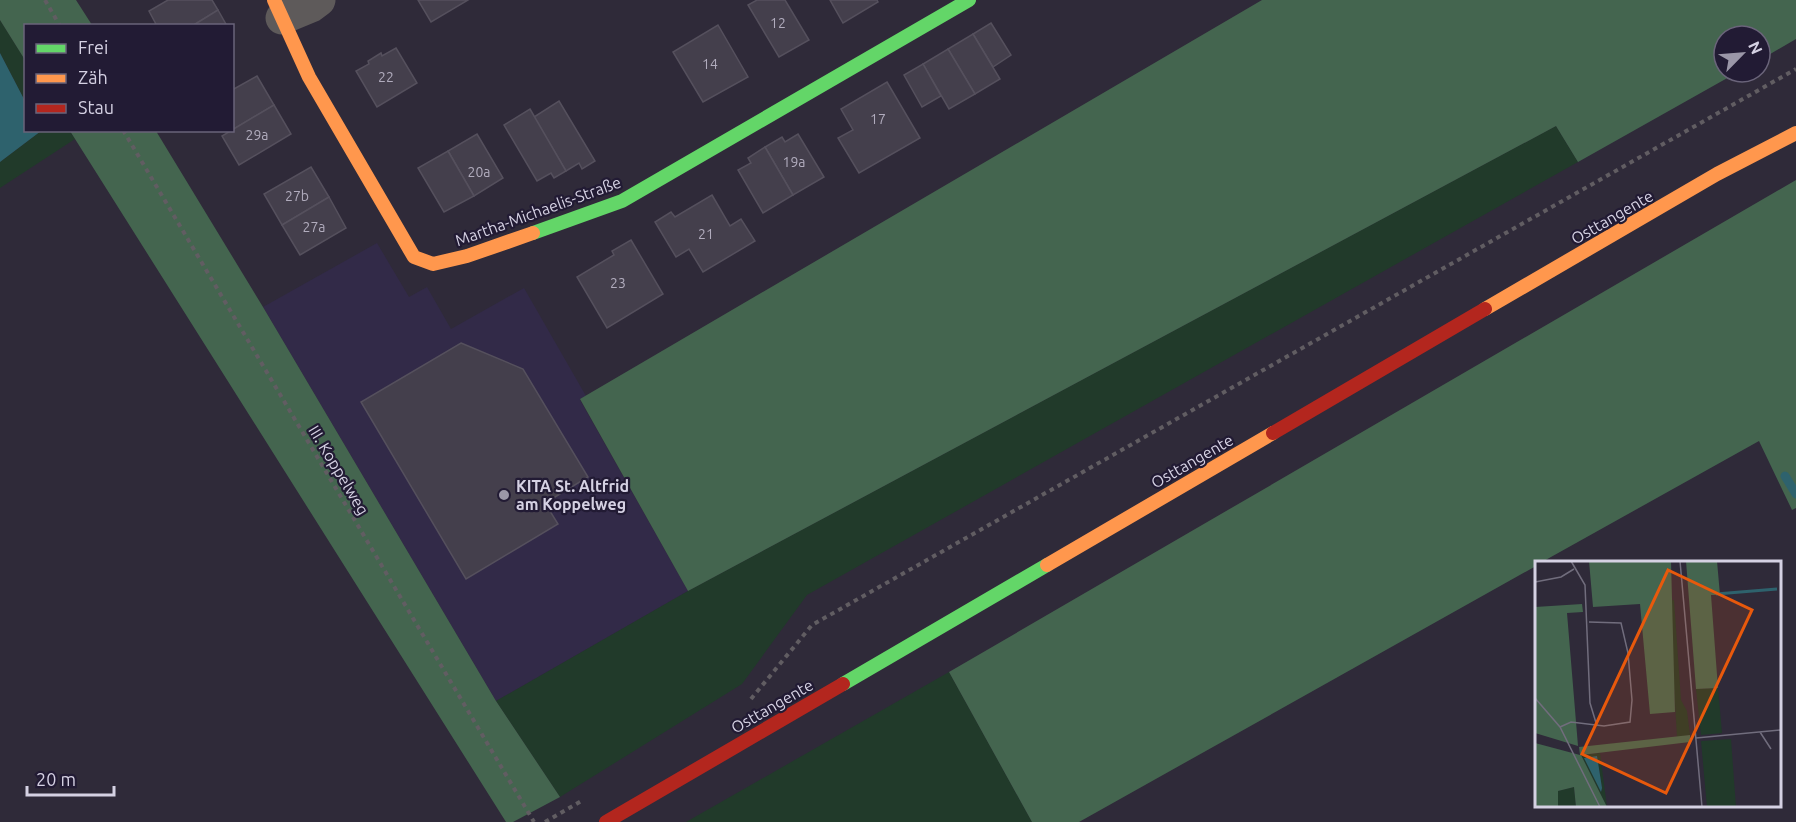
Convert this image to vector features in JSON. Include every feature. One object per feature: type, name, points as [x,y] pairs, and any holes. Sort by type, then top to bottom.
[{"type":"main road","name":"Martha-Michaelis-Straße","points":[[278,9],[309,77],[414,257],[433,264],[467,256],[622,201],[969,0]]},
{"type":"main road","name":"Osttangente","points":[[606,822],[1717,174],[1796,133]]},
{"type":"street","points":[[278,9],[311,6],[318,0]]},
{"type":"path","points":[[45,0],[59,24]]},
{"type":"path","points":[[749,702],[812,625],[1796,69]]},
{"type":"path","name":"III. Koppelweg","points":[[124,132],[534,822]]},
{"type":"path","points":[[545,822],[586,798]]},
{"type":"shaded area","name":"KITA St. Altfrid am Koppelweg","points":[[377,243],[409,297],[427,287],[451,329],[524,288],[586,396],[580,400],[688,591],[496,701],[263,307]]},
{"type":"green space","points":[[0,0],[76,0],[91,24],[24,24],[24,58],[0,20]]},
{"type":"green space","points":[[1262,0],[1796,0],[1796,39],[1772,53],[1772,24],[1712,24],[1712,84],[1717,84],[1578,162],[1556,126],[688,591],[580,399]]},
{"type":"green space","points":[[0,20],[24,58],[24,99],[0,53]]},
{"type":"green space","points":[[1556,126],[1578,162],[807,595],[742,684],[560,797],[496,701],[688,591]]},
{"type":"green space","points":[[40,132],[71,132],[75,139],[0,188],[0,162]]},
{"type":"green space","points":[[71,132],[157,132],[496,701],[560,797],[513,822],[506,822]]},
{"type":"green space","points":[[1796,180],[1796,508],[1792,510],[1759,441],[1544,561],[1535,561],[1535,567],[1079,822],[1032,822],[949,672]]},
{"type":"green space","points":[[949,672],[1032,822],[686,822]]},
{"type":"water","points":[[0,53],[24,99],[24,132],[40,132],[0,162]]},
{"type":"building","points":[[168,0],[212,0],[218,10],[195,24],[156,24],[149,11]]},
{"type":"building","points":[[418,0],[468,0],[431,22]]},
{"type":"building","points":[[757,0],[785,0],[809,40],[779,57],[748,5]]},
{"type":"building","points":[[830,0],[877,0],[878,2],[843,23]]},
{"type":"building","points":[[218,10],[226,24],[195,24]]},
{"type":"building","points":[[991,23],[1011,55],[993,67],[973,34]]},
{"type":"building","points":[[718,25],[748,77],[703,102],[673,52]]},
{"type":"building","points":[[973,34],[1000,79],[975,94],[948,49]]},
{"type":"building","points":[[396,48],[417,83],[377,107],[356,71],[369,64],[368,61],[381,53],[382,56]]},
{"type":"building","points":[[948,49],[975,94],[949,109],[923,64]]},
{"type":"building","points":[[923,64],[941,96],[922,107],[904,75]]},
{"type":"building","points":[[257,76],[274,105],[234,129],[234,89]]},
{"type":"building","points":[[887,82],[920,138],[859,173],[838,138],[853,130],[841,109]]},
{"type":"building","points":[[559,101],[595,161],[582,169],[579,163],[566,171],[534,117]]},
{"type":"building","points":[[274,105],[291,134],[239,165],[222,136],[234,132],[234,129]]},
{"type":"building","points":[[530,109],[566,171],[554,178],[551,173],[537,181],[504,125]]},
{"type":"building","points":[[477,134],[503,178],[474,196],[448,151]]},
{"type":"building","points":[[798,134],[824,177],[793,195],[765,147],[782,137],[785,142]]},
{"type":"building","points":[[765,147],[793,195],[763,213],[738,170],[751,163],[748,158]]},
{"type":"building","points":[[448,151],[474,196],[444,212],[418,168]]},
{"type":"building","points":[[311,167],[329,197],[282,225],[264,194]]},
{"type":"building","points":[[712,195],[730,226],[741,219],[755,241],[703,272],[689,249],[676,257],[655,222],[671,212],[675,217]]},
{"type":"building","points":[[329,197],[346,228],[300,255],[282,225]]},
{"type":"building","points":[[631,240],[663,294],[607,328],[577,277],[614,255],[612,251]]},
{"type":"building","points":[[461,343],[523,369],[588,477],[545,503],[558,524],[466,579],[361,402]]},
{"type":"waterway","points":[[1785,476],[1796,494]]},
{"type":"traffic: fast","points":[[533,233],[622,201],[969,0]]},
{"type":"traffic: fast","points":[[843,684],[1047,565]]},
{"type":"traffic: slow","points":[[274,0],[309,77],[414,257],[433,264],[467,256],[533,233]]},
{"type":"traffic: slow","points":[[1485,309],[1717,174],[1796,133]]},
{"type":"traffic: slow","points":[[1047,565],[1273,433]]},
{"type":"traffic: jam","points":[[1273,433],[1485,309]]},
{"type":"traffic: jam","points":[[606,822],[843,684]]},
{"type":"place","name":"KITA St. Altfrid am Koppelweg","points":[[504,495]]}]
